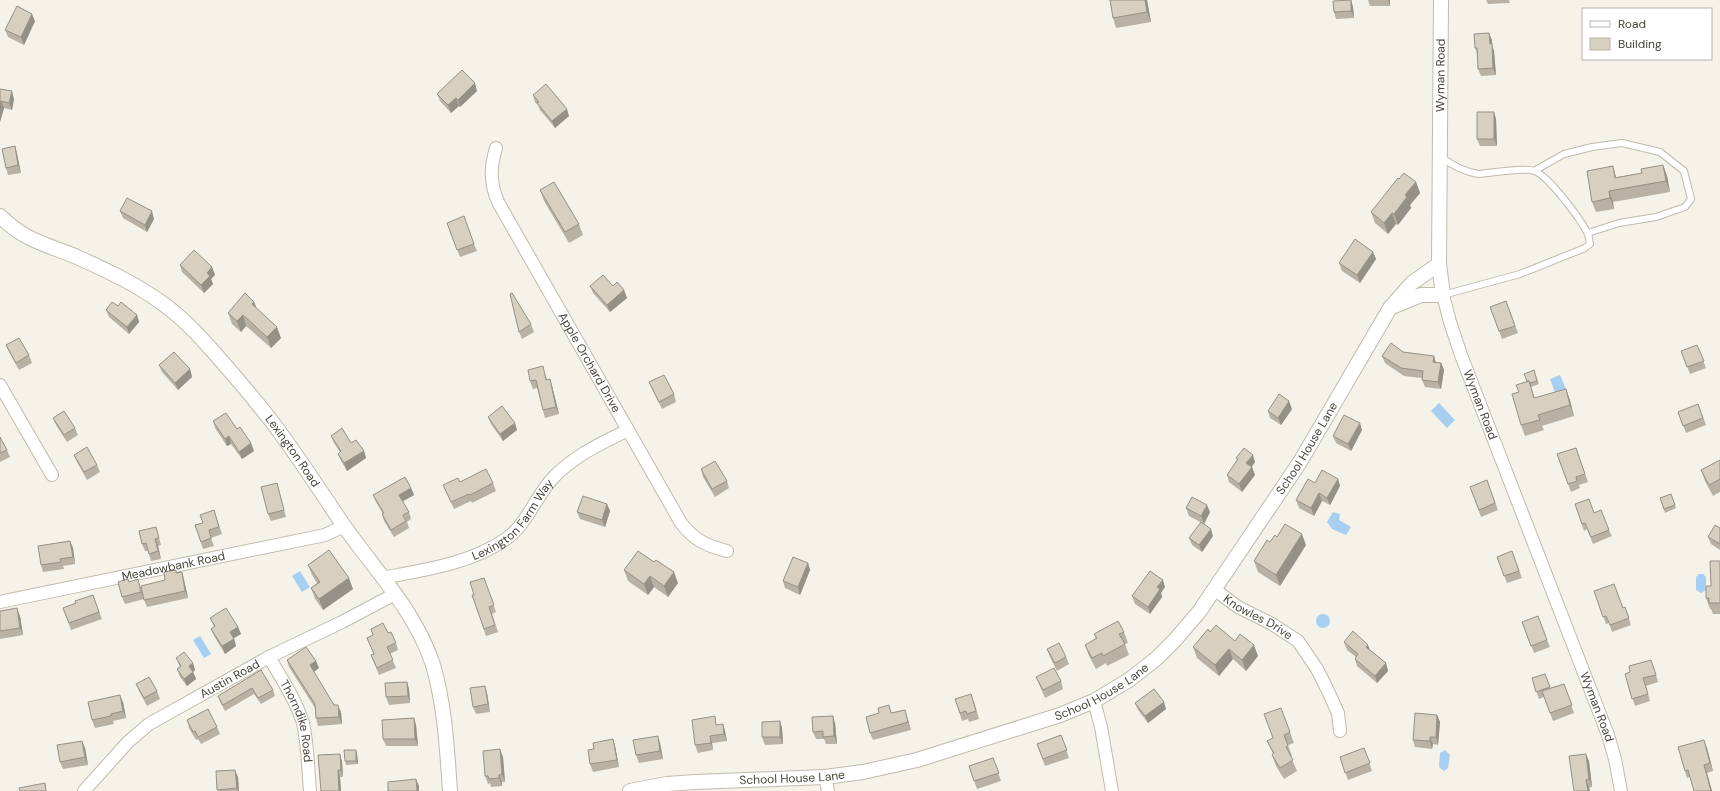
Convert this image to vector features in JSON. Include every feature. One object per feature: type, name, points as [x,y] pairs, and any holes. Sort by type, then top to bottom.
[{"type":"street","name":"Wyman Road","points":[[1441,0],[1439,264],[1443,295],[1461,355],[1608,735],[1622,791]]},
{"type":"street","name":"Apple Orchard Drive","points":[[496,148],[492,161],[491,174],[493,189],[498,202],[681,523],[689,533],[699,541],[712,547],[727,551]]},
{"type":"street","name":"Lexington Road","points":[[0,216],[23,235],[76,257],[126,280],[147,292],[181,318],[208,346],[263,409],[344,526],[395,594],[417,629],[433,664],[445,727],[450,791]]},
{"type":"street","points":[[0,232],[23,235]]},
{"type":"street","name":"School House Lane","points":[[630,791],[667,784],[825,777],[863,772],[917,760],[1060,715],[1094,701],[1130,680],[1157,658],[1187,626],[1215,590],[1300,462],[1390,308],[1412,283],[1439,264]]},
{"type":"street","points":[[1390,308],[1421,295],[1443,295]]},
{"type":"street","points":[[0,385],[52,475]]},
{"type":"street","name":"Lexington Farm Way","points":[[382,578],[456,562],[492,548],[507,539],[519,527],[542,492],[562,469],[575,458],[588,450],[628,430]]},
{"type":"street","name":"Meadowbank Road","points":[[0,602],[325,535],[344,526]]},
{"type":"street","name":"Knowles Drive","points":[[1215,590],[1238,607],[1272,624],[1298,641],[1317,669],[1328,691],[1338,713],[1340,731]]},
{"type":"street","name":"Austin Road","points":[[84,791],[140,730],[160,717],[269,657],[342,622],[395,594]]},
{"type":"street","name":"Thorndike Road","points":[[269,657],[293,699],[302,723],[305,736],[310,791]]},
{"type":"street","points":[[1094,701],[1101,727],[1112,791]]},
{"type":"street","points":[[825,777],[828,791]]},
{"type":"lane","points":[[1534,171],[1564,154],[1592,147],[1622,143],[1660,152],[1684,171],[1691,199],[1685,207],[1656,217],[1619,223],[1588,233]]},
{"type":"lane","points":[[1439,156],[1455,167],[1473,173],[1479,174],[1526,170],[1534,171],[1544,176],[1553,185],[1588,233],[1590,244],[1585,248],[1520,274],[1443,295]]},
{"type":"water","points":[[1560,375],[1568,394],[1557,398],[1550,379]]},
{"type":"water","points":[[1439,403],[1455,420],[1447,428],[1431,411]]},
{"type":"water","points":[[1333,512],[1340,514],[1339,520],[1351,527],[1346,535],[1332,529],[1327,522]]},
{"type":"water","points":[[300,571],[310,587],[302,592],[292,576]]},
{"type":"water","points":[[1699,574],[1703,574],[1706,577],[1706,590],[1701,593],[1696,590],[1696,577]]},
{"type":"water","points":[[1323,614],[1328,616],[1330,621],[1328,626],[1323,628],[1318,626],[1316,621],[1318,616]]},
{"type":"water","points":[[200,636],[211,654],[204,658],[193,640]]},
{"type":"water","points":[[1445,750],[1450,755],[1448,768],[1444,771],[1439,767],[1440,753]]},
{"type":"building","points":[[1110,0],[1145,0],[1147,12],[1113,18]]},
{"type":"building","points":[[1351,0],[1351,11],[1334,12],[1333,1]]},
{"type":"building","points":[[17,6],[32,14],[21,37],[5,30]]},
{"type":"building","points":[[1489,33],[1490,44],[1492,43],[1493,68],[1478,69],[1477,48],[1475,48],[1474,34]]},
{"type":"building","points":[[462,70],[475,83],[458,100],[456,98],[448,105],[437,94]]},
{"type":"building","points":[[546,84],[567,109],[552,121],[537,103],[539,102],[533,95]]},
{"type":"building","points":[[0,89],[12,91],[9,103],[1,101],[0,105]]},
{"type":"building","points":[[1477,112],[1494,112],[1494,139],[1477,139]]},
{"type":"building","points":[[15,146],[18,165],[6,168],[2,149]]},
{"type":"building","points":[[1663,165],[1666,181],[1609,191],[1610,198],[1592,202],[1587,171],[1613,166],[1615,178],[1642,173],[1641,169]]},
{"type":"building","points":[[1404,173],[1416,182],[1405,195],[1407,197],[1394,214],[1392,213],[1384,223],[1371,212],[1398,178],[1399,179]]},
{"type":"building","points":[[554,182],[579,224],[565,232],[540,190]]},
{"type":"building","points":[[127,198],[152,211],[145,225],[120,211]]},
{"type":"building","points":[[464,216],[474,244],[457,250],[447,223]]},
{"type":"building","points":[[1355,239],[1373,252],[1357,275],[1339,263]]},
{"type":"building","points":[[194,250],[212,267],[207,273],[210,276],[201,285],[180,265]]},
{"type":"building","points":[[603,275],[613,286],[617,282],[624,290],[607,305],[590,286]]},
{"type":"building","points":[[245,293],[254,302],[252,304],[277,327],[267,337],[243,315],[237,321],[228,313]]},
{"type":"building","points":[[512,293],[531,324],[519,332],[510,294]]},
{"type":"building","points":[[1506,301],[1515,326],[1499,331],[1490,307]]},
{"type":"building","points":[[112,302],[118,306],[121,302],[137,315],[127,327],[106,310]]},
{"type":"building","points":[[19,338],[29,355],[16,363],[6,345]]},
{"type":"building","points":[[1391,343],[1403,352],[1434,356],[1433,362],[1441,363],[1438,382],[1422,380],[1423,371],[1401,368],[1382,356]]},
{"type":"building","points":[[1697,345],[1704,361],[1687,367],[1681,351]]},
{"type":"building","points":[[174,352],[190,369],[175,383],[159,365]]},
{"type":"building","points":[[543,366],[546,380],[550,379],[556,407],[543,410],[536,380],[530,381],[528,370]]},
{"type":"building","points":[[1534,370],[1537,381],[1530,383],[1527,381],[1524,374]]},
{"type":"building","points":[[664,375],[674,394],[659,402],[649,382]]},
{"type":"building","points":[[1529,381],[1534,398],[1566,389],[1570,405],[1538,415],[1540,420],[1521,425],[1512,394],[1519,392],[1516,385]]},
{"type":"building","points":[[1279,394],[1289,401],[1278,418],[1268,411]]},
{"type":"building","points":[[1698,404],[1703,418],[1683,426],[1678,412]]},
{"type":"building","points":[[502,406],[515,423],[500,434],[488,417]]},
{"type":"building","points":[[64,411],[75,428],[64,435],[53,418]]},
{"type":"building","points":[[226,413],[237,429],[240,427],[251,443],[239,452],[229,436],[225,439],[213,421]]},
{"type":"building","points":[[1344,415],[1360,423],[1348,444],[1333,436]]},
{"type":"building","points":[[342,428],[351,443],[356,440],[364,451],[344,463],[338,454],[341,451],[331,436]]},
{"type":"building","points":[[0,437],[7,450],[0,453]]},
{"type":"building","points":[[87,447],[97,465],[84,472],[74,455]]},
{"type":"building","points":[[1244,448],[1253,455],[1246,463],[1252,467],[1239,484],[1227,475],[1238,459],[1236,458]]},
{"type":"building","points":[[1576,448],[1585,474],[1576,477],[1577,481],[1568,484],[1557,454]]},
{"type":"building","points":[[1720,460],[1720,479],[1709,485],[1701,470]]},
{"type":"building","points":[[715,461],[727,481],[712,489],[701,469]]},
{"type":"building","points":[[486,469],[493,483],[470,495],[469,494],[451,502],[443,485],[458,478],[460,482]]},
{"type":"building","points":[[1322,470],[1338,479],[1327,498],[1319,493],[1311,508],[1296,500],[1308,479],[1315,483]]},
{"type":"building","points":[[405,477],[411,488],[399,495],[409,512],[403,515],[406,521],[391,530],[382,514],[384,513],[373,495]]},
{"type":"building","points":[[1487,480],[1495,503],[1479,510],[1470,487]]},
{"type":"building","points":[[277,483],[284,510],[268,514],[261,487]]},
{"type":"building","points":[[1671,494],[1675,505],[1664,509],[1660,498]]},
{"type":"building","points":[[583,496],[607,504],[602,520],[577,512]]},
{"type":"building","points":[[1192,497],[1207,505],[1201,516],[1186,508]]},
{"type":"building","points":[[1589,499],[1594,513],[1601,510],[1609,530],[1591,537],[1585,523],[1582,524],[1575,504]]},
{"type":"building","points":[[214,510],[219,527],[209,530],[211,538],[201,542],[195,525],[203,523],[200,515]]},
{"type":"building","points":[[1201,522],[1211,529],[1199,545],[1189,538]]},
{"type":"building","points":[[1285,524],[1302,534],[1276,575],[1254,561],[1267,540],[1270,542],[1275,535],[1277,537]]},
{"type":"building","points":[[1715,525],[1720,528],[1720,544],[1708,537]]},
{"type":"building","points":[[156,527],[159,538],[155,539],[158,551],[149,554],[146,543],[142,544],[139,531]]},
{"type":"building","points":[[70,541],[73,557],[60,559],[61,562],[41,565],[38,546]]},
{"type":"building","points":[[329,550],[349,578],[319,599],[311,588],[320,582],[308,565]]},
{"type":"building","points":[[638,551],[654,562],[656,560],[674,572],[664,586],[650,576],[644,584],[624,570]]},
{"type":"building","points":[[1512,551],[1519,571],[1504,576],[1497,557]]},
{"type":"building","points":[[793,557],[808,563],[798,587],[783,581]]},
{"type":"building","points":[[1710,561],[1720,561],[1720,603],[1709,603],[1709,598],[1706,598],[1706,586],[1711,586]]},
{"type":"building","points":[[176,570],[176,573],[182,572],[185,591],[144,600],[141,586],[165,580],[164,572]]},
{"type":"building","points":[[1150,571],[1163,580],[1157,587],[1160,589],[1148,607],[1132,596]]},
{"type":"building","points":[[484,578],[494,605],[489,607],[495,625],[484,629],[472,595],[474,595],[470,582]]},
{"type":"building","points":[[128,579],[129,582],[138,579],[141,592],[122,597],[118,582]]},
{"type":"building","points":[[1614,584],[1623,608],[1625,607],[1629,618],[1610,625],[1606,616],[1603,617],[1594,591]]},
{"type":"building","points":[[93,595],[99,612],[69,623],[63,608],[76,603],[75,601]]},
{"type":"building","points":[[17,608],[20,628],[0,631],[0,611]]},
{"type":"building","points":[[226,608],[238,627],[230,632],[234,639],[222,646],[211,629],[215,626],[210,618]]},
{"type":"building","points":[[1538,616],[1547,640],[1531,646],[1522,622]]},
{"type":"building","points":[[1118,621],[1124,632],[1119,634],[1125,644],[1103,656],[1102,653],[1092,658],[1085,645],[1097,638],[1094,634]]},
{"type":"building","points":[[383,623],[388,633],[391,632],[396,643],[387,647],[393,660],[377,668],[371,655],[374,654],[367,638],[373,635],[371,629]]},
{"type":"building","points":[[1216,625],[1235,641],[1240,634],[1254,645],[1242,660],[1229,649],[1215,665],[1193,647],[1208,629],[1210,632]]},
{"type":"building","points":[[1353,631],[1368,645],[1366,647],[1386,663],[1375,676],[1355,659],[1358,654],[1344,642]]},
{"type":"building","points":[[1059,643],[1066,657],[1055,663],[1047,649]]},
{"type":"building","points":[[306,647],[316,661],[310,665],[334,705],[338,705],[339,717],[316,718],[315,704],[287,660]]},
{"type":"building","points":[[184,652],[193,663],[189,666],[193,672],[184,679],[177,669],[181,666],[176,658]]},
{"type":"building","points":[[1651,660],[1656,675],[1643,678],[1648,694],[1632,699],[1625,674],[1630,672],[1629,666]]},
{"type":"building","points":[[1054,668],[1061,681],[1043,690],[1036,677]]},
{"type":"building","points":[[261,670],[273,690],[258,698],[252,688],[223,705],[218,696]]},
{"type":"building","points":[[1545,674],[1550,687],[1536,692],[1532,678]]},
{"type":"building","points":[[149,677],[157,691],[144,698],[136,684]]},
{"type":"building","points":[[407,682],[408,696],[386,697],[385,683]]},
{"type":"building","points":[[1564,684],[1572,705],[1550,713],[1542,691]]},
{"type":"building","points":[[485,686],[488,704],[473,707],[470,688]]},
{"type":"building","points":[[1154,689],[1164,702],[1145,716],[1135,703]]},
{"type":"building","points":[[971,694],[976,711],[967,714],[966,711],[960,713],[955,699]]},
{"type":"building","points":[[120,695],[123,711],[111,714],[111,716],[92,720],[88,702]]},
{"type":"building","points":[[889,705],[891,713],[905,710],[908,722],[870,733],[866,717],[879,713],[878,708]]},
{"type":"building","points":[[1281,708],[1290,732],[1284,735],[1288,746],[1286,747],[1293,760],[1280,768],[1272,755],[1274,753],[1267,741],[1273,738],[1264,714]]},
{"type":"building","points":[[208,709],[217,727],[198,737],[195,731],[193,732],[187,720]]},
{"type":"building","points":[[1415,713],[1437,715],[1436,737],[1430,737],[1430,741],[1413,740]]},
{"type":"building","points":[[715,716],[716,725],[723,724],[724,734],[710,736],[711,743],[695,745],[692,720]]},
{"type":"building","points":[[833,716],[834,736],[823,737],[823,731],[813,732],[812,717]]},
{"type":"building","points":[[414,718],[415,739],[383,739],[382,720]]},
{"type":"building","points":[[780,721],[780,737],[762,737],[762,722]]},
{"type":"building","points":[[1061,735],[1067,750],[1043,759],[1037,744]]},
{"type":"building","points":[[658,736],[660,751],[636,755],[633,740]]},
{"type":"building","points":[[613,739],[617,760],[590,764],[588,750],[594,749],[593,743]]},
{"type":"building","points":[[1704,740],[1710,763],[1704,765],[1711,791],[1694,791],[1688,770],[1685,771],[1678,747]]},
{"type":"building","points":[[82,741],[85,757],[60,762],[57,745]]},
{"type":"building","points":[[1364,748],[1370,763],[1345,773],[1340,757]]},
{"type":"building","points":[[500,749],[502,774],[499,775],[499,778],[489,779],[488,776],[485,776],[483,751]]},
{"type":"building","points":[[344,750],[356,750],[356,761],[345,761]]},
{"type":"building","points":[[340,754],[341,770],[338,770],[339,791],[321,791],[318,755]]},
{"type":"building","points":[[1586,754],[1589,779],[1586,780],[1588,791],[1574,791],[1569,756]]},
{"type":"building","points":[[993,758],[999,773],[974,781],[969,766]]},
{"type":"building","points":[[235,770],[237,788],[217,790],[216,771]]},
{"type":"building","points":[[416,779],[417,791],[388,791],[388,782]]},
{"type":"building","points":[[45,783],[46,791],[20,791],[19,788]]}]
